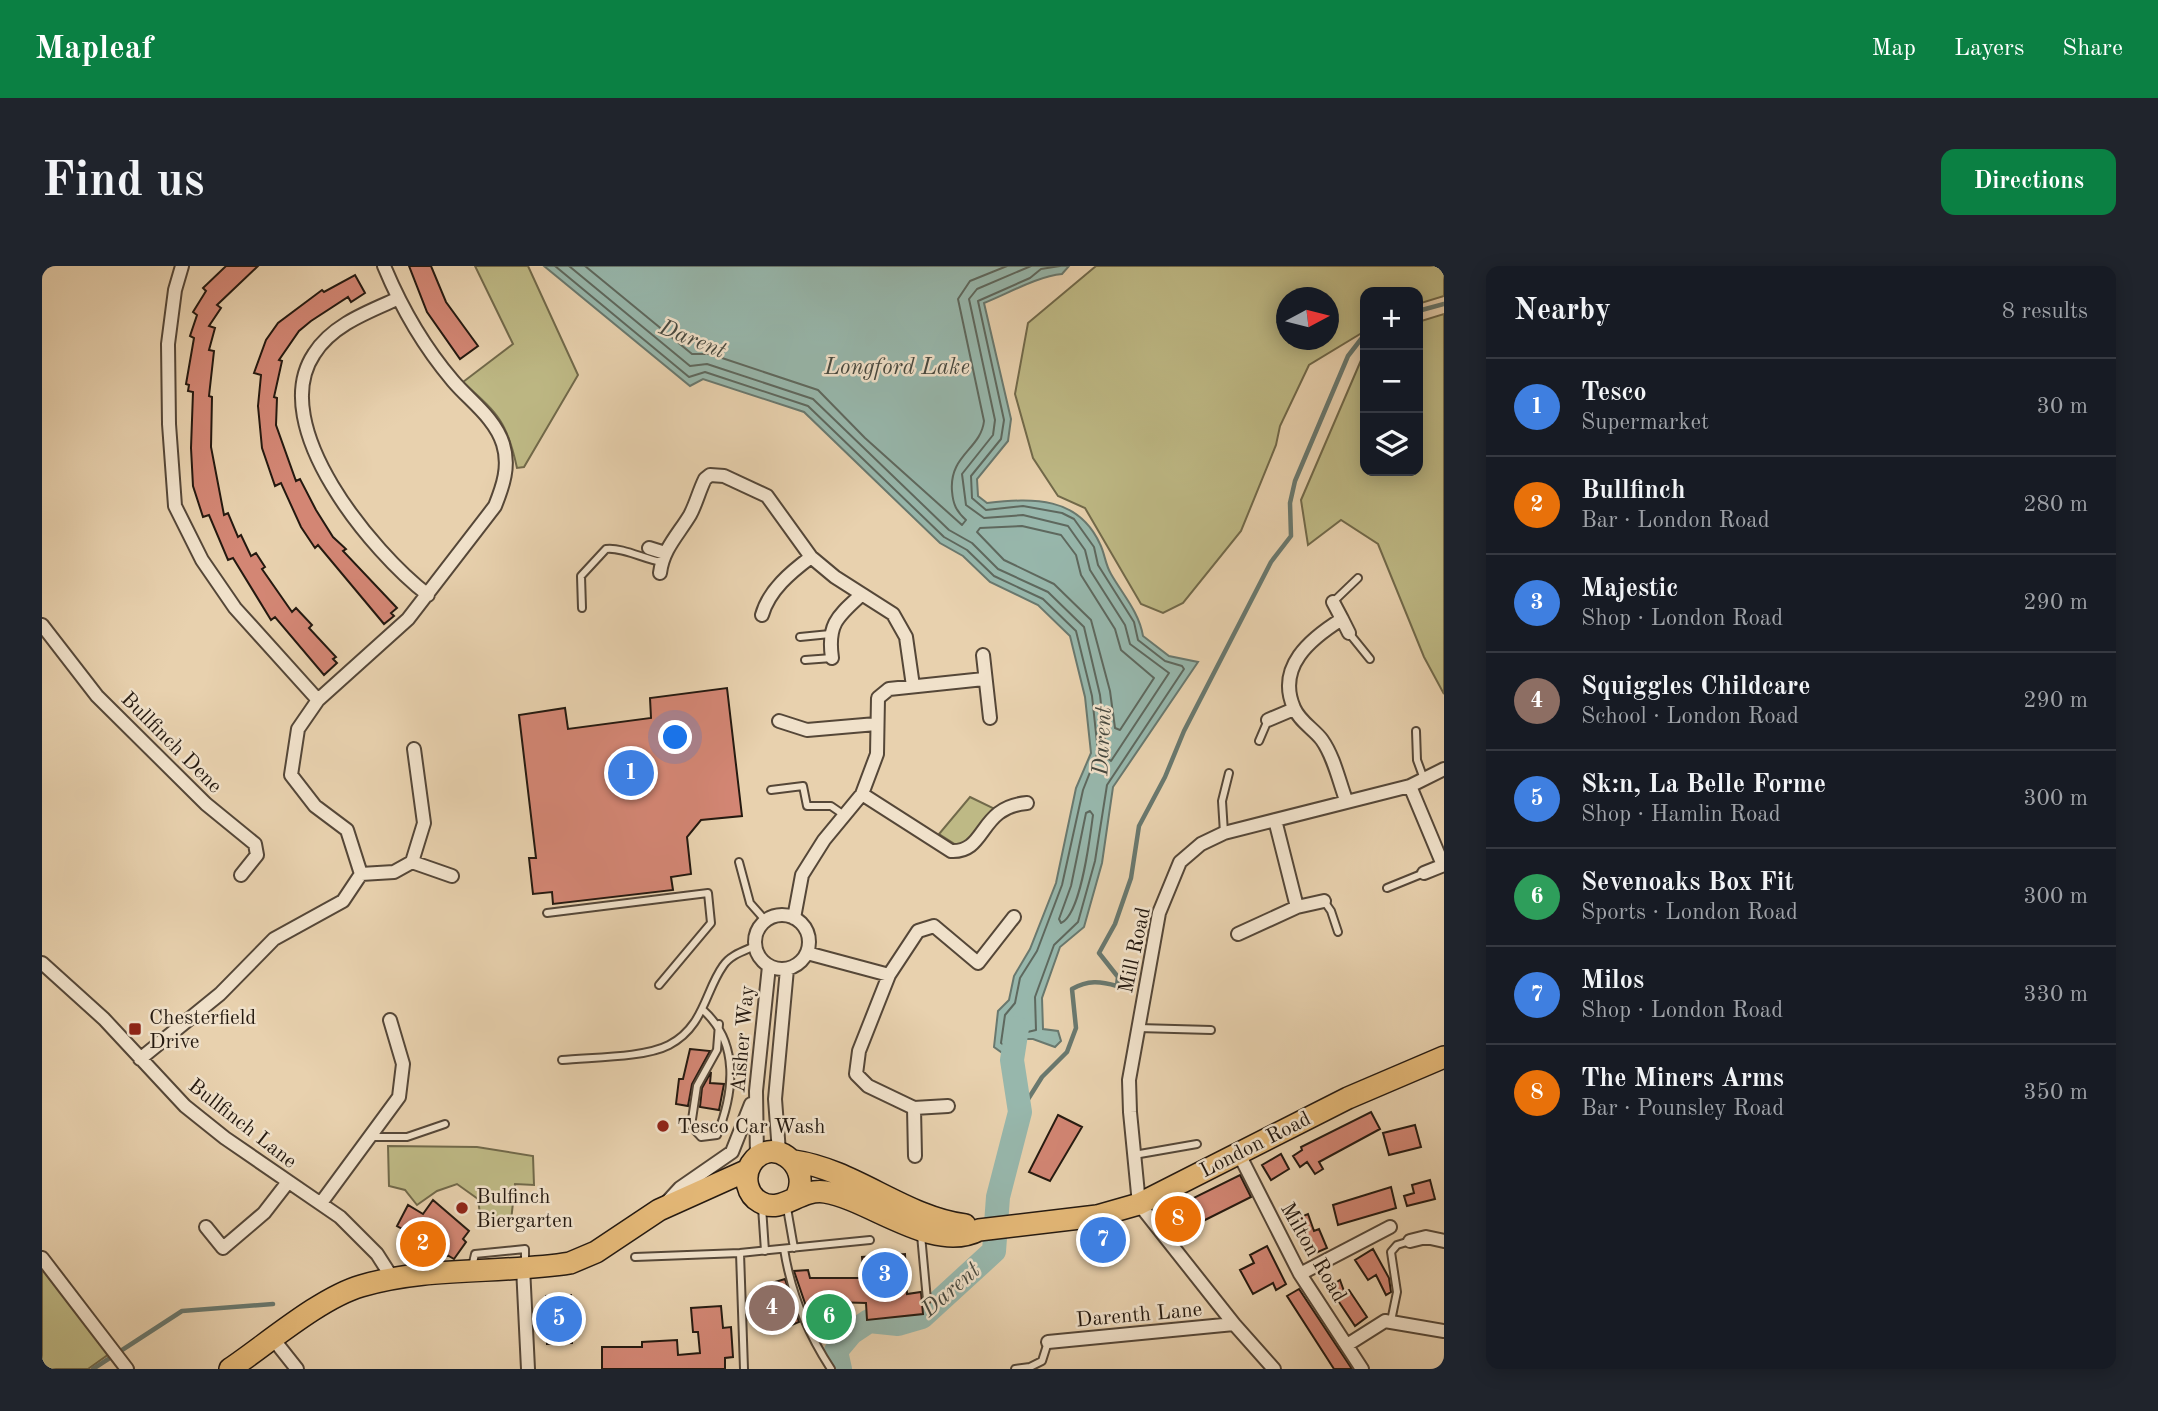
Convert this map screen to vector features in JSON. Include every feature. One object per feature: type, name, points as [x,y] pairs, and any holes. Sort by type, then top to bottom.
[{"type":"main road","name":"London Road","points":[[706,1191],[757,1199],[776,1206],[792,1199],[826,1192],[919,1220],[982,1230],[1097,1216],[1139,1204],[1238,1152],[1395,1076],[1444,1057]]},
{"type":"main road","name":"London Road","points":[[230,1369],[334,1297],[360,1286],[393,1279],[582,1259],[659,1210],[706,1191],[770,1152],[820,1167],[919,1220]]},
{"type":"main road","points":[[787,1157],[801,1178],[792,1199]]},
{"type":"main road","points":[[752,1164],[747,1182],[757,1199]]},
{"type":"street","points":[[182,266],[171,315],[168,344],[169,438],[175,506],[202,560],[235,608],[318,700]]},
{"type":"street","points":[[362,874],[347,830],[315,806],[291,775],[298,729],[318,700],[384,643],[428,595],[495,506],[506,475],[506,457],[497,431],[452,380],[397,299],[384,266]]},
{"type":"street","points":[[397,299],[362,315],[323,342],[304,371],[300,405],[315,456],[339,495],[391,563],[428,595]]},
{"type":"street","points":[[649,548],[662,563],[675,532],[690,515],[705,479],[716,475],[754,488],[766,496],[811,557],[861,595],[893,614],[906,637],[913,685]]},
{"type":"street","points":[[762,615],[766,602],[791,573],[811,557]]},
{"type":"street","points":[[832,658],[830,634],[839,616],[861,595]]},
{"type":"street","points":[[1334,602],[1349,633]]},
{"type":"street","points":[[1342,620],[1317,635],[1299,653],[1287,681],[1294,709],[1322,740],[1346,800]]},
{"type":"street","name":"Bullfinch Dene","points":[[45,628],[97,696],[206,804],[255,844],[257,855],[241,875]]},
{"type":"street","points":[[983,655],[990,718]]},
{"type":"street","points":[[794,918],[802,875],[824,840],[862,794],[877,754],[878,698],[889,689],[984,679]]},
{"type":"street","points":[[1268,720],[1294,709]]},
{"type":"street","points":[[779,720],[807,736],[876,724]]},
{"type":"street","points":[[362,874],[394,872],[412,862],[424,823],[414,749]]},
{"type":"street","name":"Mill Road","points":[[1139,1204],[1129,1080],[1159,913],[1180,862],[1201,844],[1224,833],[1346,800],[1410,786],[1444,769]]},
{"type":"street","points":[[1410,786],[1443,865],[1424,873]]},
{"type":"street","points":[[862,794],[951,851],[970,848],[998,811],[1027,803]]},
{"type":"street","points":[[1275,820],[1297,907]]},
{"type":"street","points":[[412,862],[452,876]]},
{"type":"street","points":[[140,1059],[220,994],[274,939],[343,901],[362,874]]},
{"type":"street","points":[[1238,934],[1297,907],[1324,901]]},
{"type":"street","points":[[755,946],[756,933],[765,920],[778,915],[794,918],[807,934],[807,953],[800,962],[787,969]]},
{"type":"street","points":[[948,1106],[914,1108],[867,1086],[856,1074],[859,1051],[889,975],[918,931],[934,926],[978,962],[1014,917]]},
{"type":"street","name":"Aisher Way","points":[[755,946],[759,957],[769,966],[787,969],[775,1099],[787,1157]]},
{"type":"street","points":[[807,953],[889,975]]},
{"type":"street","name":"Bullfinch Lane","points":[[42,963],[104,1019],[185,1106],[321,1203],[377,1254],[393,1279]]},
{"type":"street","name":"Aisher Way","points":[[752,1164],[756,1091],[769,966]]},
{"type":"street","points":[[321,1203],[399,1097],[403,1064],[390,1020]]},
{"type":"street","points":[[659,1210],[680,1188],[732,1152],[743,1131],[756,1091]]},
{"type":"street","points":[[914,1108],[915,1156]]},
{"type":"street","name":"Milton Road","points":[[1238,1152],[1300,1274],[1362,1369]]},
{"type":"street","points":[[206,1227],[223,1248],[264,1213],[288,1182]]},
{"type":"street","points":[[1139,1204],[1234,1324],[1274,1369]]},
{"type":"street","points":[[1300,1274],[1390,1227]]},
{"type":"street","points":[[1410,1241],[1426,1237],[1444,1241]]},
{"type":"street","points":[[42,1258],[127,1369]]},
{"type":"street","points":[[524,1267],[528,1369]]},
{"type":"street","points":[[1347,1345],[1385,1321],[1444,1331]]},
{"type":"street","name":"Darenth Lane","points":[[1048,1342],[1234,1324]]},
{"type":"street","points":[[274,1340],[297,1369]]},
{"type":"lane","points":[[582,608],[581,576],[606,549],[662,563]]},
{"type":"lane","points":[[1334,602],[1358,578]]},
{"type":"lane","points":[[1349,633],[1370,659]]},
{"type":"lane","points":[[800,638],[830,634]]},
{"type":"lane","points":[[804,660],[832,658]]},
{"type":"lane","points":[[1259,741],[1268,720]]},
{"type":"lane","points":[[1416,731],[1417,760],[1424,779]]},
{"type":"lane","points":[[1224,833],[1222,801],[1229,773]]},
{"type":"lane","points":[[771,790],[803,786],[807,806],[831,806],[845,816]]},
{"type":"lane","points":[[739,862],[750,903],[765,920]]},
{"type":"lane","points":[[1387,888],[1424,873]]},
{"type":"lane","points":[[547,913],[708,893],[711,923],[659,985]]},
{"type":"lane","points":[[1324,901],[1331,911],[1338,932]]},
{"type":"lane","points":[[562,1060],[650,1051],[670,1045],[703,1010],[722,966],[734,956],[755,946]]},
{"type":"lane","points":[[703,1010],[719,1024],[729,1051],[729,1107],[717,1135],[701,1137],[691,1126],[697,1086],[717,1050],[719,1024]]},
{"type":"lane","points":[[1138,1028],[1211,1030]]},
{"type":"lane","points":[[369,1137],[407,1137],[445,1124]]},
{"type":"lane","points":[[1135,1155],[1197,1144]]},
{"type":"lane","points":[[757,1199],[765,1251]]},
{"type":"lane","points":[[792,1199],[794,1248]]},
{"type":"lane","points":[[919,1220],[927,1300]]},
{"type":"lane","points":[[635,1257],[740,1253],[870,1240]]},
{"type":"lane","points":[[1391,1321],[1397,1292],[1391,1252],[1397,1245],[1410,1241]]},
{"type":"lane","points":[[784,1249],[790,1286],[813,1341],[831,1369]]},
{"type":"lane","points":[[740,1253],[744,1369]]},
{"type":"lane","points":[[1015,1369],[1030,1367],[1042,1361],[1048,1342]]},
{"type":"shaded area","points":[[475,266],[528,266],[578,375],[524,467],[517,468],[509,439],[499,419],[463,382],[513,344]]},
{"type":"shaded area","points":[[1096,266],[1444,266],[1444,296],[1423,302],[1423,287],[1360,287],[1360,334],[1339,347],[1339,287],[1276,287],[1276,350],[1334,350],[1309,365],[1280,426],[1276,445],[1241,531],[1183,603],[1163,613],[1141,604],[1085,508],[1058,496],[1033,458],[1015,394],[1028,323]]},
{"type":"shaded area","points":[[1444,314],[1444,694],[1424,657],[1378,544],[1341,520],[1308,545],[1301,500],[1360,363],[1360,476],[1423,476],[1423,320]]},
{"type":"shaded area","points":[[970,797],[995,809],[964,850],[939,834]]},
{"type":"shaded area","points":[[388,1146],[477,1147],[533,1156],[534,1185],[515,1184],[511,1221],[481,1222],[478,1199],[457,1184],[437,1191],[417,1205],[405,1190],[389,1186]]},
{"type":"shaded area","points":[[42,1269],[109,1354],[88,1369],[42,1369]]},
{"type":"water","name":"Longford Lake","points":[[544,266],[1069,266],[1062,274],[1033,282],[984,303],[1011,419],[1008,441],[977,479],[978,496],[987,503],[1037,501],[1052,504],[1080,517],[1091,528],[1100,544],[1109,570],[1134,611],[1143,636],[1169,656],[1198,662],[1113,787],[1102,863],[1084,927],[1060,947],[1042,998],[1043,1029],[1058,1031],[1061,1041],[1055,1047],[1033,1039],[1023,1039],[1012,1060],[994,1047],[998,1011],[1009,1000],[1014,976],[1030,949],[1056,883],[1076,788],[1091,753],[1085,697],[1070,636],[1038,605],[990,582],[963,556],[940,543],[804,412],[703,379],[690,386]]},
{"type":"building","points":[[226,266],[258,266],[217,305],[221,308],[209,326],[215,328],[209,350],[214,351],[209,396],[212,397],[211,447],[224,515],[228,513],[238,537],[241,535],[251,556],[256,553],[265,567],[262,569],[292,612],[296,608],[312,625],[309,628],[336,657],[333,659],[337,663],[324,675],[275,617],[271,620],[233,558],[228,560],[209,515],[203,517],[193,486],[193,392],[188,391],[189,385],[186,384],[194,338],[190,336],[197,315],[193,312],[206,291],[203,288]]},
{"type":"building","points":[[409,266],[431,266],[446,302],[478,346],[460,359],[427,312]]},
{"type":"building","points":[[355,275],[365,293],[351,302],[348,297],[311,321],[299,331],[279,360],[282,361],[274,397],[277,398],[276,425],[296,481],[300,479],[333,537],[397,608],[391,613],[394,616],[384,624],[318,545],[315,548],[301,527],[281,483],[275,486],[262,448],[258,406],[261,375],[254,373],[266,340],[278,323],[322,290],[324,292]]},
{"type":"building","points":[[727,688],[742,816],[701,820],[687,837],[691,874],[671,877],[673,890],[553,904],[552,892],[533,894],[529,858],[536,858],[519,715],[565,708],[568,729],[651,718],[650,698]]},
{"type":"building","points":[[690,1049],[710,1051],[692,1084],[688,1106],[676,1104],[679,1079],[683,1079]]},
{"type":"building","points":[[711,1072],[710,1083],[724,1084],[719,1110],[700,1107],[702,1088]]},
{"type":"building","points":[[1371,1112],[1380,1129],[1319,1162],[1323,1169],[1315,1174],[1307,1162],[1300,1167],[1293,1156],[1302,1150],[1301,1147]]},
{"type":"building","points":[[1058,1115],[1082,1127],[1050,1181],[1029,1172]]},
{"type":"building","points":[[1415,1125],[1421,1147],[1389,1155],[1383,1133]]},
{"type":"building","points":[[1281,1154],[1289,1169],[1271,1180],[1262,1165]]},
{"type":"building","points":[[1240,1175],[1251,1197],[1199,1223],[1175,1233],[1171,1225],[1168,1226],[1159,1215]]},
{"type":"building","points":[[1430,1180],[1435,1199],[1407,1206],[1404,1196],[1414,1193],[1412,1185]]},
{"type":"building","points":[[1391,1187],[1396,1208],[1338,1225],[1333,1205]]},
{"type":"building","points":[[433,1200],[469,1231],[463,1239],[466,1242],[454,1259],[447,1255],[442,1259],[413,1262],[404,1254],[415,1236],[397,1226],[408,1205],[423,1214]]},
{"type":"building","points":[[1308,1214],[1314,1231],[1319,1229],[1327,1248],[1311,1255],[1293,1220]]},
{"type":"building","points":[[1267,1246],[1286,1284],[1276,1290],[1273,1283],[1253,1294],[1240,1270],[1254,1263],[1250,1255]]},
{"type":"building","points":[[1373,1249],[1389,1278],[1391,1292],[1386,1295],[1376,1275],[1368,1280],[1355,1260]]},
{"type":"building","points":[[905,1254],[907,1294],[921,1292],[923,1314],[867,1320],[866,1303],[833,1302],[847,1322],[822,1332],[815,1316],[810,1318],[794,1271],[808,1270],[810,1278],[864,1278],[862,1257]]},
{"type":"building","points":[[785,1279],[799,1322],[775,1332],[758,1287]]},
{"type":"building","points":[[1340,1280],[1344,1291],[1349,1290],[1367,1317],[1355,1326],[1329,1287]]},
{"type":"building","points":[[1299,1289],[1352,1369],[1334,1369],[1287,1296]]},
{"type":"building","points":[[571,1295],[572,1343],[547,1344],[546,1296]]},
{"type":"building","points":[[721,1306],[723,1328],[731,1327],[733,1357],[725,1358],[725,1369],[602,1369],[602,1347],[642,1347],[642,1342],[677,1340],[678,1355],[700,1353],[698,1332],[693,1332],[691,1308]]},
{"type":"waterway","points":[[1423,310],[1444,304]]},
{"type":"waterway","points":[[1020,1112],[1042,1077],[1067,1052],[1076,1028],[1072,989],[1094,982],[1117,986],[1118,977],[1099,953],[1115,924],[1131,878],[1139,826],[1165,777],[1184,731],[1271,562],[1291,536],[1290,503],[1295,481],[1348,356],[1360,340]]},
{"type":"waterway","name":"Darent","points":[[840,1369],[836,1351],[851,1333],[869,1321],[898,1324],[922,1317],[994,1251],[998,1197],[1020,1112],[1012,1060],[1017,1028]]},
{"type":"waterway","points":[[93,1369],[182,1311],[273,1304]]},
{"type":"place","name":"Tesco","points":[[631,773]]},
{"type":"place","name":"Chesterfield Drive","points":[[135,1029]]},
{"type":"place","name":"Tesco Car Wash","points":[[663,1126]]},
{"type":"place","name":"Bulfinch Biergarten","points":[[462,1208]]},
{"type":"place","name":"The Miners Arms","points":[[1178,1219]]},
{"type":"place","name":"Milos","points":[[1103,1240]]},
{"type":"place","name":"Bullfinch","points":[[423,1244]]},
{"type":"place","name":"Majestic","points":[[885,1275]]},
{"type":"place","name":"Squiggles Childcare","points":[[772,1308]]},
{"type":"place","name":"Sevenoaks Box Fit","points":[[829,1317]]},
{"type":"place","name":"Sk:n, La Belle Forme","points":[[559,1319]]}]
